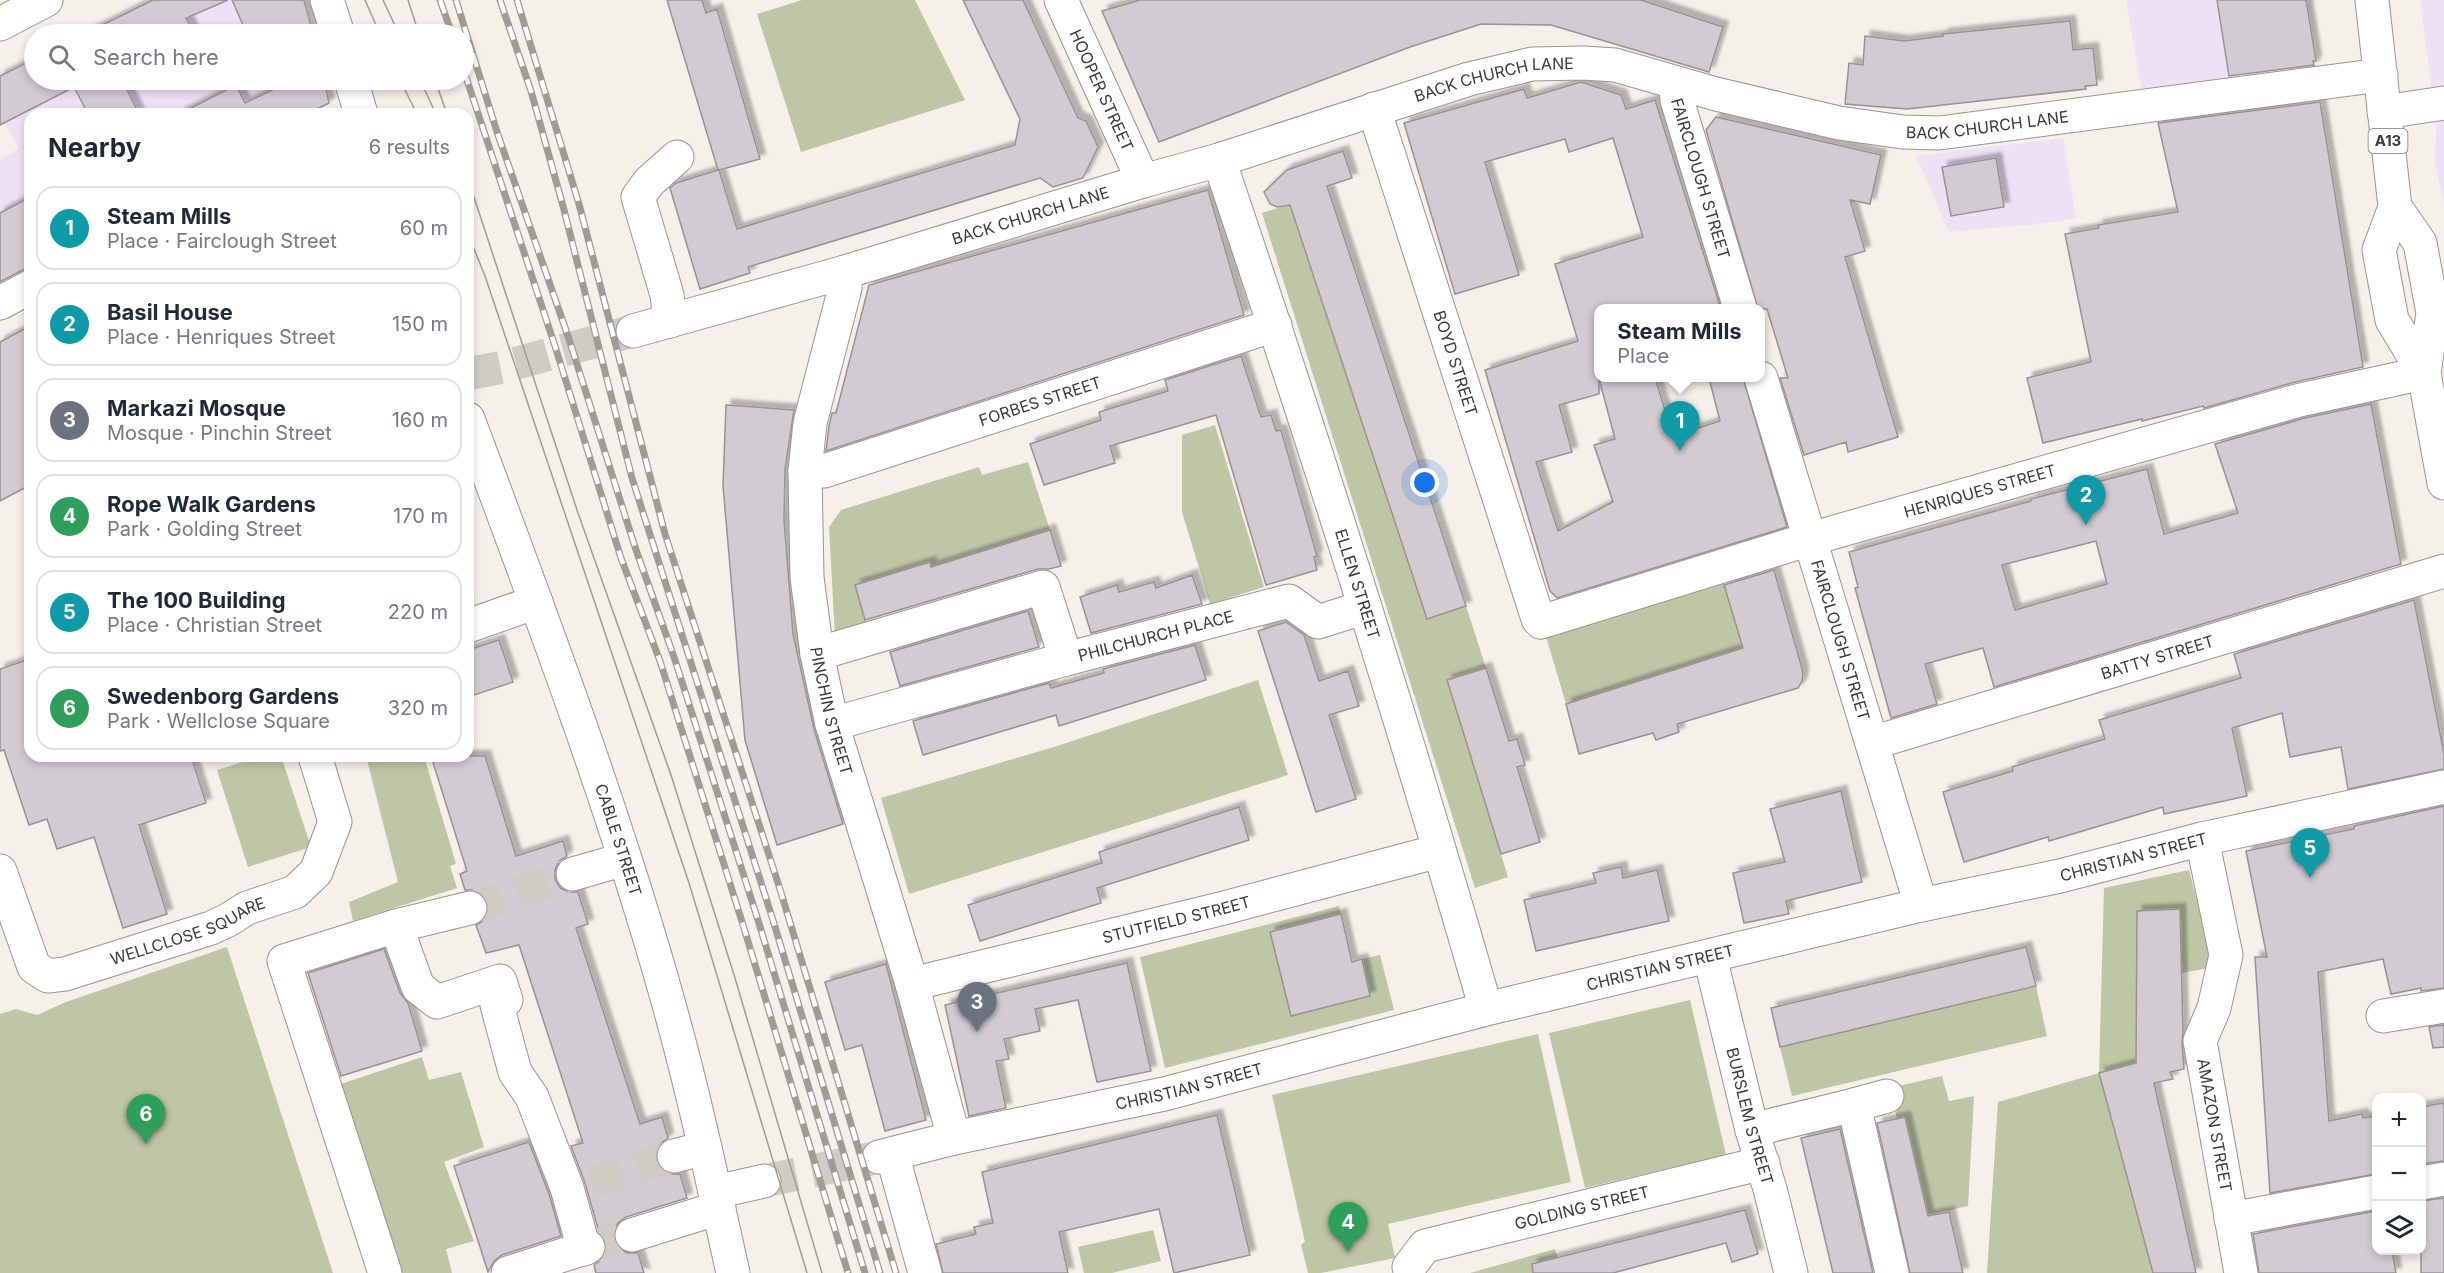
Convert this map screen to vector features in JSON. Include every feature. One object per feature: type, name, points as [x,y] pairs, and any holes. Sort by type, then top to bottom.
[{"type":"main road","points":[[6,14],[46,0]]},
{"type":"main road","points":[[327,0],[335,24]]},
{"type":"main road","name":"A13","points":[[2372,0],[2395,207],[2420,243],[2433,313],[2424,373],[2444,483]]},
{"type":"main road","name":"HOOPER STREET","points":[[1070,2],[1143,180]]},
{"type":"main road","name":"BACK CHURCH LANE","points":[[633,331],[845,272],[1143,180],[1219,160],[1469,79],[1532,64],[1615,65],[1676,83],[1839,123],[1904,132],[1939,133],[2381,75]]},
{"type":"main road","name":"FAIRCLOUGH STREET","points":[[1676,83],[1677,100],[1738,304]]},
{"type":"main road","points":[[353,90],[357,108]]},
{"type":"main road","points":[[2384,112],[2444,103]]},
{"type":"main road","name":"BOYD STREET","points":[[1374,108],[1538,619]]},
{"type":"main road","points":[[670,321],[667,295],[638,197],[649,182],[677,157]]},
{"type":"main road","name":"ELLEN STREET","points":[[1219,160],[1275,325],[1365,608],[1486,1009]]},
{"type":"main road","name":"PINCHIN STREET","points":[[845,272],[845,288],[810,423],[805,471],[807,577],[817,654],[832,724],[912,984],[954,1138]]},
{"type":"main road","points":[[0,303],[24,289]]},
{"type":"main road","name":"FORBES STREET","points":[[805,471],[824,471],[1275,325]]},
{"type":"main road","name":"HENRIQUES STREET","points":[[1538,619],[1541,622],[1547,621],[1810,539],[2300,400],[2424,373]]},
{"type":"main road","name":"FAIRCLOUGH STREET","points":[[1762,382],[1921,905]]},
{"type":"main road","name":"CABLE STREET","points":[[474,435],[583,730],[665,988],[689,1152],[717,1200],[733,1273]]},
{"type":"main road","name":"BATTY STREET","points":[[1872,743],[2444,571]]},
{"type":"main road","name":"PHILCHURCH PLACE","points":[[817,654],[1043,587],[1066,659],[1289,601],[1318,622],[1365,608]]},
{"type":"main road","points":[[474,624],[536,602]]},
{"type":"main road","points":[[832,724],[1066,659]]},
{"type":"main road","name":"WELLCLOSE SQUARE","points":[[0,871],[34,967],[48,976],[65,974],[211,928],[247,908],[295,892],[316,872],[335,822],[317,762]]},
{"type":"main road","name":"CHRISTIAN STREET","points":[[925,1273],[886,1156],[954,1138],[1164,1094],[1486,1009],[1921,905],[2060,876],[2202,839],[2444,787]]},
{"type":"main road","name":"AMAZON STREET","points":[[2202,839],[2226,955],[2214,1008],[2200,1041],[2241,1273]]},
{"type":"main road","name":"STUTFIELD STREET","points":[[912,984],[1220,909],[1438,851]]},
{"type":"main road","points":[[573,874],[625,860]]},
{"type":"main road","points":[[385,1273],[284,962],[396,926],[470,908]]},
{"type":"main road","points":[[396,926],[418,987],[436,1002],[500,981],[506,1000],[497,1005],[515,1072],[532,1097],[582,1185],[586,1248],[508,1273]]},
{"type":"main road","name":"BURSLEM STREET","points":[[1710,957],[1752,1130],[1763,1163],[1791,1273]]},
{"type":"main road","points":[[2383,1016],[2444,1006]]},
{"type":"main road","points":[[1752,1130],[1887,1096]]},
{"type":"main road","points":[[1854,1105],[1892,1273]]},
{"type":"main road","name":"GOLDING STREET","points":[[1409,1268],[1425,1246],[1763,1163]]},
{"type":"main road","points":[[2426,1182],[2444,1179]]},
{"type":"main road","points":[[632,1235],[764,1181]]},
{"type":"main road","points":[[2231,1219],[2372,1193]]},
{"type":"shaded area","points":[[153,0],[303,0],[310,24],[104,24]]},
{"type":"shaded area","points":[[2126,0],[2311,0],[2316,61],[2142,92]]},
{"type":"shaded area","points":[[2420,0],[2444,0],[2444,203],[2435,165],[2436,122]]},
{"type":"shaded area","points":[[24,64],[24,90],[326,90],[329,103],[319,108],[24,108],[24,269],[0,282],[0,160],[19,148],[0,116],[0,71],[8,72]]},
{"type":"shaded area","points":[[2063,138],[2076,218],[2047,223],[1949,232],[1916,156]]},
{"type":"green space","points":[[802,0],[915,0],[965,100],[801,152],[757,14]]},
{"type":"green space","points":[[1290,204],[1427,619],[1466,606],[1486,668],[1447,680],[1508,877],[1475,888],[1262,213]]},
{"type":"green space","points":[[1215,425],[1264,587],[1210,604],[1182,512],[1182,435]]},
{"type":"green space","points":[[1028,462],[1050,530],[931,567],[929,562],[855,585],[867,626],[835,636],[829,527],[841,510],[979,467],[982,475]]},
{"type":"green space","points":[[1722,576],[1743,648],[1566,704],[1545,633]]},
{"type":"green space","points":[[1258,680],[1288,775],[909,894],[881,798],[1054,747]]},
{"type":"green space","points":[[243,762],[283,762],[311,847],[248,867],[217,770]]},
{"type":"green space","points":[[368,762],[426,762],[456,864],[450,866],[457,888],[353,921],[349,902],[398,882]]},
{"type":"green space","points":[[2189,870],[2214,967],[2182,973],[2180,910],[2137,911],[2136,1063],[2099,1074],[2153,1273],[1987,1273],[1998,1102],[2099,1073],[2104,888]]},
{"type":"green space","points":[[1339,906],[1341,914],[1271,932],[1291,1015],[1370,996],[1362,959],[1380,955],[1394,1010],[1165,1068],[1140,957]]},
{"type":"green space","points":[[227,947],[333,1273],[0,1273],[0,1014],[16,1009],[37,1015],[66,1002]]},
{"type":"green space","points":[[2036,986],[2047,1036],[1792,1096],[1780,1047]]},
{"type":"green space","points":[[1690,1000],[1726,1155],[1585,1188],[1549,1033]]},
{"type":"green space","points":[[1538,1034],[1571,1182],[1388,1224],[1395,1258],[1321,1273],[1308,1273],[1301,1245],[1305,1242],[1272,1095]]},
{"type":"green space","points":[[422,1057],[429,1080],[461,1072],[484,1147],[444,1162],[474,1241],[446,1249],[452,1273],[398,1273],[338,1085]]},
{"type":"green space","points":[[1942,1076],[1949,1101],[1974,1096],[1968,1206],[1919,1217],[1890,1088]]},
{"type":"green space","points":[[1153,1230],[1161,1261],[1112,1273],[1084,1273],[1078,1247]]},
{"type":"green space","points":[[1555,1249],[1562,1273],[1470,1273]]},
{"type":"building","points":[[153,0],[228,0],[186,18],[189,24],[104,24]]},
{"type":"building","points":[[232,0],[304,0],[310,24],[243,24]]},
{"type":"building","points":[[667,0],[702,0],[706,13],[717,9],[760,159],[719,170],[737,229],[1015,145],[1020,119],[963,0],[1023,0],[1078,118],[1086,121],[1098,147],[1083,178],[1053,187],[1040,178],[748,267],[750,273],[700,289],[670,188],[676,183],[718,170]]},
{"type":"building","points":[[1140,0],[1641,0],[1723,27],[1709,72],[1551,25],[1481,24],[1410,47],[1159,142],[1102,11]]},
{"type":"building","points":[[2217,0],[2306,0],[2316,61],[2313,61],[2314,65],[2229,76]]},
{"type":"building","points":[[2070,21],[2073,50],[2093,48],[2097,85],[2085,86],[2086,89],[1907,109],[1845,104],[1849,63],[1863,65],[1865,36],[1904,41],[1943,36],[1943,34]]},
{"type":"building","points":[[24,64],[24,90],[68,90],[33,108],[24,108],[24,113],[0,125],[0,76]]},
{"type":"building","points":[[1581,82],[1621,95],[1626,109],[1655,100],[1719,304],[1594,304],[1594,382],[1599,382],[1599,394],[1559,405],[1572,452],[1536,462],[1558,531],[1613,502],[1594,445],[1615,439],[1600,382],[1656,382],[1673,436],[1720,421],[1710,382],[1744,382],[1787,527],[1557,598],[1550,591],[1485,370],[1578,341],[1555,264],[1643,237],[1613,138],[1569,152],[1565,139],[1485,162],[1519,275],[1455,294],[1404,123],[1524,89],[1527,98]]},
{"type":"building","points":[[76,90],[127,90],[136,108],[85,108]]},
{"type":"building","points":[[226,90],[238,90],[245,103],[272,90],[326,90],[329,103],[319,108],[191,108]]},
{"type":"building","points":[[2320,102],[2363,367],[2295,382],[2204,408],[2203,406],[2142,421],[2142,419],[2043,443],[2027,378],[2091,362],[2065,234],[2099,228],[2098,225],[2178,212],[2158,123]]},
{"type":"building","points":[[1716,117],[1881,155],[1870,204],[1850,200],[1865,251],[1845,257],[1898,437],[1848,452],[1846,442],[1804,455],[1780,378],[1788,378],[1765,304],[1757,304],[1706,130]]},
{"type":"building","points":[[1343,151],[1352,178],[1327,186],[1466,606],[1427,619],[1290,205],[1277,207],[1270,204],[1264,192],[1287,170]]},
{"type":"building","points":[[1996,158],[2004,207],[1951,216],[1942,167]]},
{"type":"building","points":[[1208,190],[1244,315],[826,451],[832,413],[836,413],[869,285]]},
{"type":"building","points":[[24,200],[24,269],[0,282],[0,213]]},
{"type":"building","points":[[24,329],[24,488],[0,501],[0,342]]},
{"type":"building","points":[[1241,356],[1261,417],[1271,415],[1276,431],[1281,430],[1317,556],[1314,557],[1317,570],[1266,585],[1216,415],[1110,446],[1115,463],[1044,485],[1030,444],[1101,420],[1099,412],[1168,391],[1165,380]]},
{"type":"building","points":[[2371,404],[2401,564],[1994,687],[1983,648],[1925,664],[1937,704],[1891,718],[1855,588],[1858,587],[1849,552],[2031,501],[2031,499],[2147,469],[2164,534],[2238,513],[2215,444],[2305,418]],"holes":[[[2096,541],[2107,584],[2015,610],[2002,565]]]},
{"type":"building","points":[[726,405],[794,410],[785,469],[784,520],[793,634],[814,729],[843,824],[777,845],[745,740],[723,486]]},
{"type":"building","points":[[1050,530],[1061,566],[1038,569],[865,620],[855,585],[930,562],[931,567]]},
{"type":"building","points":[[1774,570],[1803,672],[1798,688],[1677,724],[1679,732],[1656,740],[1653,733],[1579,754],[1566,704],[1743,648],[1724,585]]},
{"type":"building","points":[[1192,575],[1202,604],[1091,633],[1080,597],[1117,585],[1119,592],[1154,582],[1156,588]]},
{"type":"building","points":[[2414,600],[2444,754],[2444,769],[2348,789],[2341,747],[2290,757],[2282,713],[2232,728],[2247,796],[2164,814],[2163,807],[2049,841],[2048,837],[1964,862],[1943,792],[2013,771],[2012,767],[2105,739],[2099,720],[2241,678],[2234,654]]},
{"type":"building","points":[[1028,611],[1039,647],[900,686],[890,652]]},
{"type":"building","points":[[1286,622],[1304,635],[1319,681],[1348,671],[1359,706],[1329,715],[1356,799],[1316,812],[1258,631]]},
{"type":"building","points":[[499,640],[513,682],[474,695],[474,648]]},
{"type":"building","points":[[1195,645],[1206,680],[1059,726],[1056,715],[923,755],[913,721],[1049,683],[1051,688],[1104,673],[1103,669]]},
{"type":"building","points":[[24,661],[24,762],[193,762],[206,803],[139,825],[167,914],[123,928],[94,837],[57,849],[47,819],[29,825],[4,750],[0,751],[0,669]]},
{"type":"building","points":[[1486,668],[1509,741],[1517,739],[1525,765],[1517,767],[1540,842],[1501,854],[1447,680]]},
{"type":"building","points":[[474,756],[485,756],[516,856],[563,841],[567,856],[559,861],[555,870],[555,879],[560,888],[569,892],[578,892],[588,924],[576,928],[640,1124],[662,1117],[668,1138],[656,1150],[656,1161],[660,1169],[668,1174],[680,1174],[687,1198],[626,1217],[618,1223],[614,1231],[614,1241],[620,1249],[627,1253],[638,1253],[644,1273],[596,1273],[594,1265],[602,1259],[606,1251],[606,1242],[599,1232],[585,1183],[571,1146],[583,1143],[519,945],[486,953],[476,925],[488,914],[488,903],[484,896],[476,890],[465,890],[460,874],[467,871],[433,762],[474,762]]},
{"type":"building","points":[[1841,791],[1862,882],[1786,901],[1789,914],[1744,923],[1733,873],[1785,862],[1770,809]]},
{"type":"building","points":[[2444,806],[2444,988],[2421,991],[2421,988],[2391,994],[2383,959],[2318,972],[2329,1121],[2362,1114],[2363,1118],[2372,1117],[2372,1175],[2270,1193],[2255,957],[2267,957],[2246,851],[2354,829],[2354,826]]},
{"type":"building","points":[[1239,807],[1249,840],[1097,888],[1101,903],[980,941],[968,905],[1102,863],[1099,852]]},
{"type":"building","points":[[1621,867],[1623,878],[1657,870],[1669,921],[1536,951],[1524,900],[1596,883],[1593,873]]},
{"type":"building","points":[[2180,909],[2184,1069],[2170,1072],[2173,1079],[2154,1083],[2196,1273],[2153,1273],[2099,1073],[2136,1063],[2137,911]]},
{"type":"building","points":[[1341,914],[1352,962],[1362,959],[1370,996],[1291,1016],[1270,932]]},
{"type":"building","points":[[2026,947],[2036,986],[1780,1047],[1771,1008]]},
{"type":"building","points":[[384,949],[400,993],[408,1003],[422,1051],[341,1076],[308,973]]},
{"type":"building","points":[[1127,963],[1151,1071],[1097,1082],[1078,1000],[1035,1009],[1040,1031],[1004,1039],[1009,1059],[996,1061],[1006,1108],[969,1116],[945,1005]]},
{"type":"building","points":[[886,964],[926,1120],[885,1131],[862,1045],[845,1050],[825,982]]},
{"type":"building","points":[[2444,1025],[2444,1047],[2433,1048],[2429,1027]]},
{"type":"building","points":[[2444,1103],[2444,1161],[2426,1163],[2426,1106]]},
{"type":"building","points":[[1217,1115],[1250,1255],[1174,1273],[1159,1209],[1059,1232],[1068,1273],[943,1273],[936,1244],[976,1234],[974,1227],[993,1223],[982,1172]]},
{"type":"building","points":[[1905,1117],[1928,1216],[1949,1212],[1963,1273],[1910,1273],[1877,1123]]},
{"type":"building","points":[[1840,1129],[1873,1273],[1833,1273],[1801,1138]]},
{"type":"building","points":[[529,1142],[549,1194],[561,1236],[502,1255],[494,1261],[488,1272],[454,1166]]},
{"type":"building","points":[[2444,1198],[2444,1273],[2421,1273],[2421,1255],[2426,1255],[2426,1200]]},
{"type":"building","points":[[1745,1210],[1758,1254],[1732,1262],[1726,1243],[1613,1273],[1533,1273],[1532,1264]]},
{"type":"building","points":[[2372,1212],[2372,1255],[2393,1255],[2396,1273],[2259,1273],[2253,1234]]},
{"type":"tunnel","points":[[474,373],[633,331]]},
{"type":"tunnel","points":[[470,908],[573,874]]},
{"type":"tunnel","points":[[591,1183],[674,1156]]},
{"type":"tunnel","points":[[764,1181],[879,1157]]},
{"type":"tunnel","points":[[588,1247],[632,1235]]},
{"type":"tram line","points":[[365,0],[376,24]]},
{"type":"tram line","points":[[383,0],[394,24]]},
{"type":"tram line","points":[[408,0],[416,24]]},
{"type":"tram line","points":[[405,90],[414,108]]},
{"type":"tram line","points":[[425,90],[433,108]]},
{"type":"tram line","points":[[439,90],[445,108]]},
{"type":"tram line","points":[[474,197],[578,513],[671,775],[735,978],[822,1273]]},
{"type":"tram line","points":[[474,249],[689,883],[807,1273]]},
{"type":"railway","points":[[440,0],[448,24]]},
{"type":"railway","points":[[456,0],[463,24]]},
{"type":"railway","points":[[500,0],[531,91],[563,206],[632,478],[772,917],[880,1273]]},
{"type":"railway","points":[[517,0],[579,204],[665,534],[779,886],[896,1273]]},
{"type":"railway","points":[[474,58],[497,132],[569,339],[635,547],[674,657],[758,920],[865,1273]]},
{"type":"railway","points":[[470,90],[555,346],[621,558],[660,661],[744,928],[848,1273]]},
{"type":"place","name":"Steam Mills","points":[[1680,451]]},
{"type":"place","name":"Basil House","points":[[2086,525]]},
{"type":"place","name":"The 100 Building","points":[[2310,878]]},
{"type":"place","name":"Markazi Mosque","points":[[977,1032]]},
{"type":"place","name":"Swedenborg Gardens","points":[[146,1144]]},
{"type":"place","name":"Rope Walk Gardens","points":[[1348,1252]]}]
